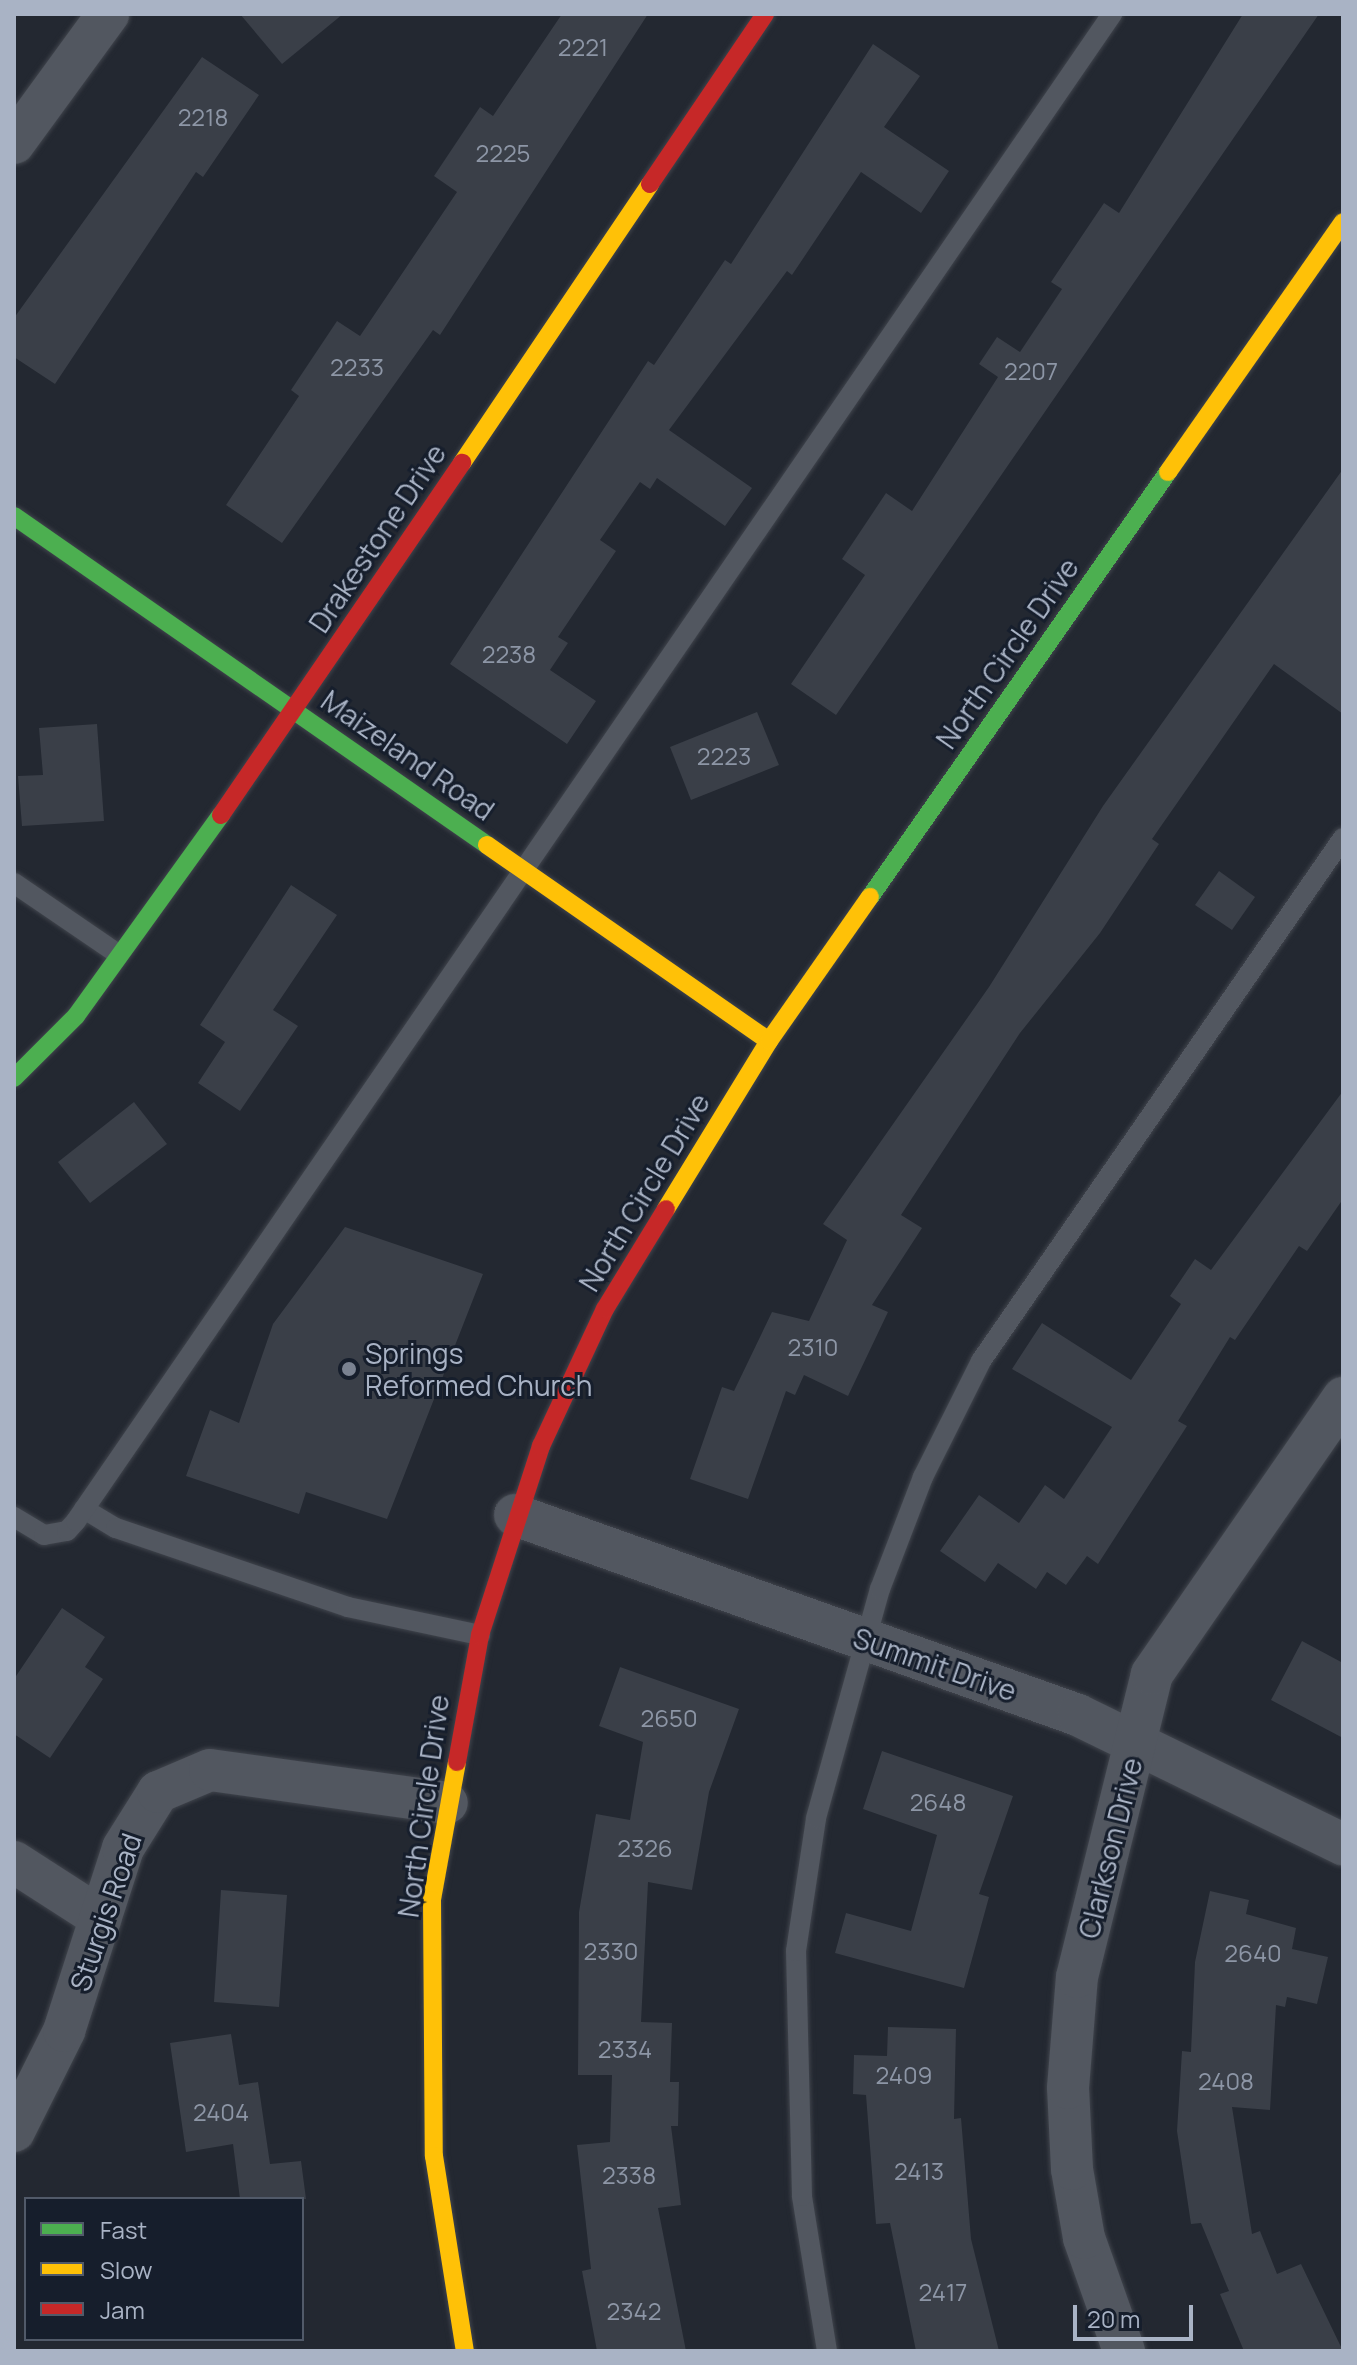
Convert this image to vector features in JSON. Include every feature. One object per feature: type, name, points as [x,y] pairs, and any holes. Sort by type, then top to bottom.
[{"type":"main road","name":"Drakestone Drive","points":[[14,1078],[47,1051],[295,709],[765,14]]},
{"type":"main road","name":"North Circle Drive","points":[[465,2351],[434,2156],[432,1900],[447,1803],[480,1635],[515,1515],[605,1309],[769,1041],[1343,222]]},
{"type":"main road","name":"Maizeland Road","points":[[14,516],[769,1041]]},
{"type":"street","points":[[14,143],[108,14]]},
{"type":"street","name":"Clarkson Drive","points":[[1124,2351],[1084,2238],[1068,2088],[1077,1977],[1152,1674],[1339,1411]]},
{"type":"street","name":"Summit Drive","points":[[515,1515],[1138,1740],[1343,1844]]},
{"type":"street","name":"Sturgis Road","points":[[14,2131],[64,2031],[137,1818],[179,1778],[210,1770],[252,1772],[447,1803]]},
{"type":"street","points":[[14,1862],[101,1918]]},
{"type":"lane","points":[[14,1517],[57,1535],[84,1509],[1112,14]]},
{"type":"lane","points":[[827,2351],[802,2196],[796,1951],[816,1818],[864,1640],[923,1477],[981,1361],[1343,838]]},
{"type":"lane","points":[[14,883],[118,954]]},
{"type":"lane","points":[[84,1509],[116,1528],[348,1607],[480,1635]]},
{"type":"building","points":[[240,14],[343,14],[282,64]]},
{"type":"building","points":[[562,14],[648,14],[440,335],[433,330],[282,543],[226,505],[299,396],[291,390],[337,321],[360,336],[457,192],[434,176],[480,107],[493,116]]},
{"type":"building","points":[[1243,14],[1319,14],[836,715],[791,684],[865,575],[842,559],[886,493],[912,511],[998,377],[979,364],[997,337],[1020,352],[1062,289],[1051,282],[1104,203],[1119,213]]},
{"type":"building","points":[[873,44],[920,76],[884,127],[949,171],[921,213],[861,172],[792,275],[787,271],[669,430],[752,488],[725,526],[657,478],[650,489],[640,482],[600,540],[616,551],[558,637],[568,643],[550,670],[596,701],[567,744],[450,664],[648,361],[654,365],[725,260],[731,264]]},
{"type":"building","points":[[202,57],[259,95],[203,177],[196,172],[55,384],[14,357],[14,318]]},
{"type":"building","points":[[1343,469],[1343,714],[1274,664],[1152,839],[1159,844],[1100,933],[1020,1033],[901,1215],[922,1228],[872,1305],[888,1312],[848,1396],[804,1375],[795,1395],[786,1391],[748,1499],[690,1479],[722,1387],[734,1391],[772,1312],[809,1321],[847,1240],[823,1224],[989,987],[1103,806]]},
{"type":"building","points":[[757,712],[779,765],[691,800],[670,747]]},
{"type":"building","points":[[97,724],[104,821],[22,826],[18,776],[43,775],[39,728]]},
{"type":"building","points":[[1219,871],[1255,897],[1232,930],[1195,905]]},
{"type":"building","points":[[291,885],[337,915],[273,1010],[298,1026],[240,1111],[198,1083],[225,1042],[200,1025]]},
{"type":"building","points":[[1343,1091],[1343,1199],[1307,1251],[1299,1246],[1235,1340],[1230,1337],[1178,1421],[1187,1426],[1098,1564],[1087,1556],[1066,1585],[1047,1572],[1036,1589],[998,1563],[985,1582],[940,1551],[979,1495],[1019,1523],[1045,1485],[1064,1499],[1112,1427],[1012,1369],[1042,1323],[1131,1380],[1181,1304],[1170,1296],[1195,1259],[1211,1270]]},
{"type":"building","points":[[134,1102],[167,1144],[90,1203],[58,1162]]},
{"type":"building","name":"Springs Reformed Church","points":[[345,1227],[483,1274],[387,1519],[306,1492],[299,1514],[186,1476],[210,1410],[239,1423],[273,1324]]},
{"type":"building","points":[[62,1608],[105,1637],[85,1667],[103,1679],[50,1758],[14,1734],[14,1679]]},
{"type":"building","points":[[1302,1641],[1343,1663],[1343,1738],[1271,1700]]},
{"type":"building","points":[[620,1667],[739,1709],[709,1792],[692,1890],[648,1882],[641,2022],[672,2023],[670,2082],[679,2082],[678,2126],[671,2126],[681,2205],[658,2208],[686,2351],[597,2351],[582,2271],[591,2269],[577,2145],[610,2142],[612,2075],[578,2075],[579,1912],[596,1814],[630,1820],[643,1742],[599,1726]]},
{"type":"building","points":[[882,1751],[1013,1796],[979,1894],[989,1897],[964,1988],[835,1953],[846,1913],[911,1931],[937,1835],[863,1809]]},
{"type":"building","points":[[221,1890],[287,1895],[279,2007],[214,2002]]},
{"type":"building","points":[[1210,1891],[1249,1900],[1246,1914],[1296,1928],[1292,1949],[1328,1957],[1317,2004],[1287,1997],[1285,2007],[1276,2005],[1270,2110],[1232,2107],[1252,2234],[1260,2231],[1277,2274],[1301,2264],[1343,2351],[1244,2351],[1220,2294],[1229,2291],[1201,2223],[1191,2224],[1177,2131],[1182,2051],[1191,2052],[1195,1962]]},
{"type":"building","points":[[888,2027],[956,2029],[954,2119],[961,2118],[971,2239],[999,2351],[916,2351],[890,2223],[876,2224],[866,2095],[853,2094],[854,2055],[887,2056]]},
{"type":"building","points":[[231,2034],[239,2085],[258,2082],[270,2164],[301,2161],[306,2199],[240,2197],[233,2144],[186,2152],[170,2043]]},
{"type":"traffic: fast","points":[[870,897],[1168,472]]},
{"type":"traffic: fast","points":[[14,516],[487,845]]},
{"type":"traffic: fast","points":[[14,1078],[76,1016],[221,815]]},
{"type":"traffic: slow","points":[[462,463],[650,184]]},
{"type":"traffic: slow","points":[[1168,472],[1343,222]]},
{"type":"traffic: slow","points":[[487,845],[769,1041]]},
{"type":"traffic: slow","points":[[666,1209],[769,1041],[870,897]]},
{"type":"traffic: slow","points":[[457,1762],[432,1900],[434,2156],[465,2351]]},
{"type":"traffic: jam","points":[[650,184],[765,14]]},
{"type":"traffic: jam","points":[[221,815],[462,463]]},
{"type":"traffic: jam","points":[[457,1762],[480,1635],[541,1446],[605,1309],[666,1209]]},
{"type":"place","name":"Springs Reformed Church","points":[[349,1369]]}]
